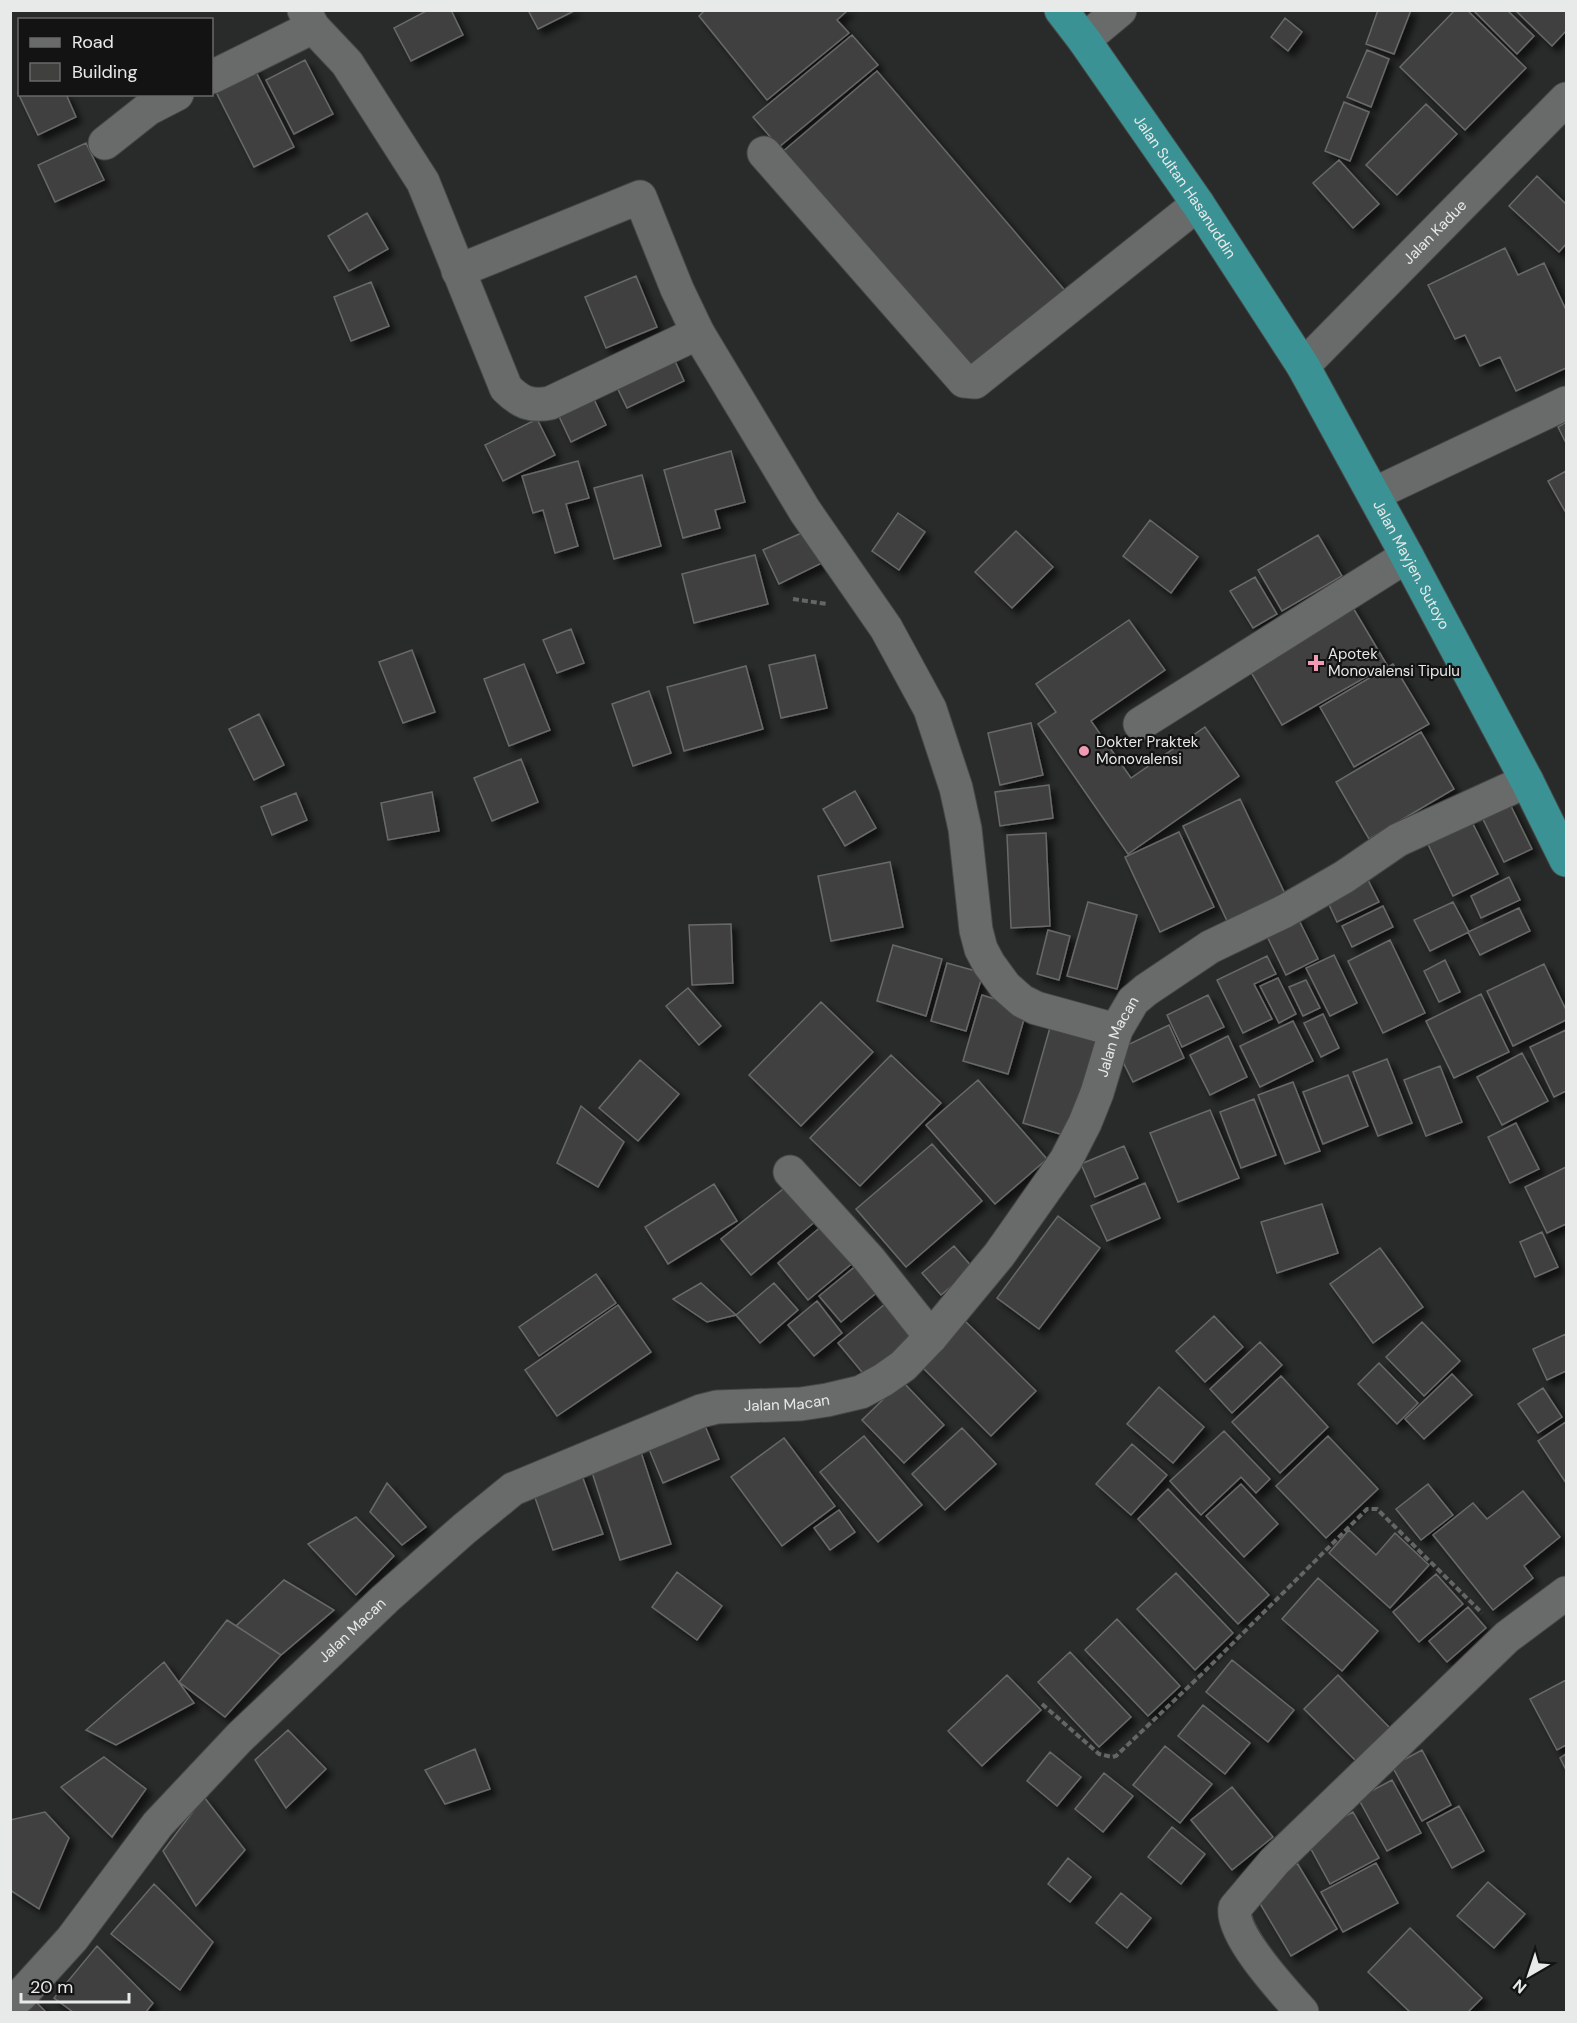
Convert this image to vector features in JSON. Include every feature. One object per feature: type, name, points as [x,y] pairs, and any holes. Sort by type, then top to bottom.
[{"type":"highway","name":"Jalan Sultan Hasanuddin","points":[[1061,10],[1198,204],[1303,366]]},
{"type":"highway","name":"Jalan Mayjen. Sutoyo","points":[[1303,366],[1527,781],[1566,860]]},
{"type":"street","points":[[1084,40],[1120,10]]},
{"type":"street","points":[[213,76],[309,19],[347,63],[423,182],[506,388],[526,404],[550,403],[698,333]]},
{"type":"street","points":[[105,143],[148,109],[173,96]]},
{"type":"street","name":"Jalan Kadue","points":[[1303,366],[1566,99]]},
{"type":"street","points":[[764,153],[964,381],[970,382],[975,381],[1198,204]]},
{"type":"street","points":[[459,271],[640,198],[677,289],[698,333],[805,511],[886,628],[930,709],[949,766],[965,829],[976,930],[988,964],[1005,986],[1022,1001],[1036,1008],[1116,1030]]},
{"type":"street","points":[[1374,494],[1566,403]]},
{"type":"street","points":[[1140,724],[1407,556]]},
{"type":"street","name":"Jalan Macan","points":[[10,2004],[72,1939],[158,1824],[239,1738],[425,1562],[513,1489],[701,1411],[736,1405],[801,1404],[827,1400],[861,1392],[883,1380],[903,1366],[931,1337],[999,1255],[1066,1160],[1097,1093],[1116,1030],[1133,1001],[1210,947],[1344,878],[1398,840],[1527,781]]},
{"type":"street","points":[[790,1172],[869,1259],[931,1337]]},
{"type":"street","points":[[1302,2013],[1261,1964],[1237,1925],[1234,1916],[1235,1908],[1274,1862],[1507,1636],[1566,1593]]},
{"type":"path","points":[[1042,1704],[1099,1754],[1105,1757],[1116,1756],[1370,1508],[1377,1509],[1507,1636]]},
{"type":"building","points":[[428,10],[451,10],[463,35],[411,61],[394,28]]},
{"type":"building","points":[[528,10],[576,10],[538,29]]},
{"type":"building","points":[[705,10],[848,10],[837,20],[849,33],[767,100],[699,16]]},
{"type":"building","points":[[1378,10],[1411,10],[1394,54],[1366,44]]},
{"type":"building","points":[[1455,10],[1467,10],[1526,68],[1465,130],[1400,67]]},
{"type":"building","points":[[1473,10],[1507,10],[1534,36],[1517,54]]},
{"type":"building","points":[[1515,10],[1566,10],[1566,31],[1552,46]]},
{"type":"building","points":[[1285,18],[1302,32],[1288,51],[1271,37]]},
{"type":"building","points":[[852,35],[878,65],[779,147],[753,117]]},
{"type":"building","points":[[1367,50],[1389,59],[1371,107],[1347,97]]},
{"type":"building","points":[[305,60],[333,114],[294,134],[266,80]]},
{"type":"building","points":[[252,64],[294,147],[254,167],[213,84]]},
{"type":"building","points":[[877,71],[1068,294],[971,376],[781,153]]},
{"type":"building","points":[[19,96],[67,96],[76,117],[38,135]]},
{"type":"building","points":[[1344,102],[1369,112],[1350,161],[1325,151]]},
{"type":"building","points":[[1426,104],[1457,134],[1397,195],[1366,165]]},
{"type":"building","points":[[86,143],[104,180],[55,202],[38,165]]},
{"type":"building","points":[[1339,160],[1379,204],[1353,228],[1313,183]]},
{"type":"building","points":[[1537,176],[1566,204],[1566,244],[1559,252],[1509,206]]},
{"type":"building","points":[[367,213],[388,249],[349,271],[328,236]]},
{"type":"building","points":[[1505,248],[1518,275],[1544,263],[1566,310],[1566,368],[1516,391],[1500,357],[1480,366],[1465,335],[1455,339],[1428,285]]},
{"type":"building","points":[[636,276],[657,327],[606,348],[585,297]]},
{"type":"building","points":[[371,282],[389,326],[351,341],[334,297]]},
{"type":"building","points":[[671,352],[684,381],[627,408],[613,379]]},
{"type":"building","points":[[592,395],[606,425],[571,442],[557,412]]},
{"type":"building","points":[[537,419],[555,455],[503,481],[485,445]]},
{"type":"building","points":[[1566,422],[1566,443],[1558,427]]},
{"type":"building","points":[[731,451],[745,502],[715,510],[720,528],[683,538],[664,470]]},
{"type":"building","points":[[578,461],[589,498],[566,504],[578,546],[555,553],[543,510],[533,513],[522,476]]},
{"type":"building","points":[[1566,471],[1566,513],[1548,481]]},
{"type":"building","points":[[642,475],[661,546],[614,559],[594,488]]},
{"type":"building","points":[[898,513],[925,532],[899,570],[872,551]]},
{"type":"building","points":[[1150,520],[1198,557],[1171,593],[1123,556]]},
{"type":"building","points":[[806,531],[822,563],[779,584],[763,550]]},
{"type":"building","points":[[1016,531],[1053,567],[1012,608],[975,572]]},
{"type":"building","points":[[1318,535],[1342,576],[1282,611],[1258,570]]},
{"type":"building","points":[[755,555],[768,604],[694,623],[682,574]]},
{"type":"building","points":[[1255,577],[1277,614],[1253,628],[1230,591]]},
{"type":"building","name":"Apotek Monovalensi Tipulu","points":[[1349,601],[1387,665],[1282,725],[1245,662]]},
{"type":"building","name":"Dokter Praktek Monovalensi","points":[[1129,620],[1165,670],[1091,721],[1131,778],[1205,727],[1239,776],[1128,854],[1038,724],[1056,712],[1036,684]]},
{"type":"building","points":[[571,629],[584,663],[557,673],[543,640]]},
{"type":"building","points":[[412,650],[435,712],[403,723],[379,662]]},
{"type":"building","points":[[815,655],[827,708],[781,718],[769,665]]},
{"type":"building","points":[[524,664],[550,730],[509,746],[484,679]]},
{"type":"building","points":[[1393,664],[1429,724],[1354,767],[1320,707]]},
{"type":"building","points":[[746,666],[763,729],[684,751],[667,687]]},
{"type":"building","points":[[649,691],[671,753],[633,766],[612,704]]},
{"type":"building","points":[[259,714],[284,765],[254,780],[229,729]]},
{"type":"building","points":[[1031,723],[1043,775],[1000,785],[988,733]]},
{"type":"building","points":[[1421,732],[1454,789],[1369,839],[1336,782]]},
{"type":"building","points":[[521,759],[538,802],[492,821],[474,778]]},
{"type":"building","points":[[1049,785],[1053,818],[1000,826],[995,792]]},
{"type":"building","points":[[855,791],[876,828],[845,846],[823,809]]},
{"type":"building","points":[[432,792],[439,831],[388,840],[381,803]]},
{"type":"building","points":[[296,793],[307,820],[272,835],[261,807]]},
{"type":"building","points":[[1507,798],[1532,849],[1504,862],[1479,811]]},
{"type":"building","points":[[1240,799],[1286,896],[1228,923],[1183,826]]},
{"type":"building","points":[[1466,810],[1498,874],[1453,896],[1422,832]]},
{"type":"building","points":[[1179,832],[1214,907],[1160,932],[1125,857]]},
{"type":"building","points":[[1046,833],[1050,926],[1011,928],[1007,835]]},
{"type":"building","points":[[890,862],[903,927],[831,941],[818,876]]},
{"type":"building","points":[[1509,877],[1520,900],[1481,918],[1471,896]]},
{"type":"building","points":[[1367,878],[1379,902],[1337,922],[1326,898]]},
{"type":"building","points":[[1088,902],[1137,915],[1117,989],[1067,976]]},
{"type":"building","points":[[1453,902],[1469,932],[1430,951],[1414,920]]},
{"type":"building","points":[[1383,906],[1393,927],[1352,947],[1342,926]]},
{"type":"building","points":[[1519,908],[1530,931],[1480,955],[1468,932]]},
{"type":"building","points":[[1295,912],[1318,959],[1286,975],[1263,928]]},
{"type":"building","points":[[731,924],[733,983],[692,985],[689,925]]},
{"type":"building","points":[[1048,930],[1070,936],[1059,980],[1037,974]]},
{"type":"building","points":[[1390,940],[1425,1013],[1383,1033],[1348,961]]},
{"type":"building","points":[[893,945],[942,959],[926,1016],[877,1001]]},
{"type":"building","points":[[1334,955],[1357,1003],[1330,1016],[1306,968]]},
{"type":"building","points":[[1267,956],[1276,974],[1254,984],[1272,1019],[1243,1033],[1217,980]]},
{"type":"building","points":[[1445,960],[1460,992],[1439,1002],[1424,971]]},
{"type":"building","points":[[947,963],[983,973],[966,1031],[931,1021]]},
{"type":"building","points":[[1544,964],[1566,1010],[1566,1020],[1513,1046],[1487,991]]},
{"type":"building","points":[[1278,978],[1296,1014],[1279,1023],[1260,986]]},
{"type":"building","points":[[1306,980],[1320,1008],[1303,1016],[1289,987]]},
{"type":"building","points":[[688,988],[721,1026],[699,1045],[666,1006]]},
{"type":"building","points":[[1481,994],[1509,1052],[1454,1078],[1426,1021]]},
{"type":"building","points":[[982,995],[1027,1009],[1008,1074],[963,1061]]},
{"type":"building","points":[[1208,995],[1224,1027],[1182,1047],[1167,1015]]},
{"type":"building","points":[[821,1002],[873,1052],[801,1126],[749,1075]]},
{"type":"building","points":[[1323,1014],[1339,1048],[1321,1057],[1304,1023]]},
{"type":"building","points":[[1293,1021],[1313,1061],[1260,1087],[1240,1046]]},
{"type":"building","points":[[1051,1024],[1098,1037],[1070,1137],[1023,1123]]},
{"type":"building","points":[[1169,1025],[1184,1058],[1133,1082],[1117,1050]]},
{"type":"building","points":[[1566,1030],[1566,1091],[1554,1097],[1530,1047]]},
{"type":"building","points":[[1228,1036],[1247,1077],[1210,1095],[1190,1055]]},
{"type":"building","points":[[1522,1053],[1548,1101],[1502,1125],[1477,1077]]},
{"type":"building","points":[[891,1055],[941,1103],[860,1186],[810,1138]]},
{"type":"building","points":[[1387,1059],[1412,1123],[1378,1136],[1353,1072]]},
{"type":"building","points":[[640,1060],[679,1094],[638,1141],[599,1108]]},
{"type":"building","points":[[1440,1066],[1462,1122],[1426,1136],[1404,1080]]},
{"type":"building","points":[[1348,1075],[1368,1126],[1323,1144],[1303,1092]]},
{"type":"building","points":[[978,1080],[1047,1159],[995,1204],[926,1125]]},
{"type":"building","points":[[1293,1082],[1320,1151],[1285,1164],[1258,1095]]},
{"type":"building","points":[[1254,1099],[1276,1155],[1241,1168],[1220,1112]]},
{"type":"building","points":[[581,1106],[624,1142],[598,1187],[557,1163]]},
{"type":"building","points":[[1210,1110],[1239,1178],[1178,1202],[1150,1133]]},
{"type":"building","points":[[1516,1123],[1539,1169],[1510,1183],[1488,1137]]},
{"type":"building","points":[[932,1144],[982,1201],[906,1267],[856,1209]]},
{"type":"building","points":[[1124,1146],[1138,1178],[1095,1197],[1081,1164]]},
{"type":"building","points":[[1566,1167],[1566,1224],[1547,1233],[1525,1187]]},
{"type":"building","points":[[793,1181],[822,1216],[751,1275],[721,1239]]},
{"type":"building","points":[[1145,1183],[1160,1218],[1107,1241],[1091,1206]]},
{"type":"building","points":[[714,1184],[737,1221],[668,1264],[645,1227]]},
{"type":"building","points":[[1322,1204],[1338,1253],[1277,1273],[1261,1222]]},
{"type":"building","points":[[1058,1216],[1100,1248],[1039,1329],[997,1298]]},
{"type":"building","points":[[823,1225],[854,1262],[808,1300],[778,1263]]},
{"type":"building","points":[[1542,1232],[1558,1267],[1535,1277],[1520,1242]]},
{"type":"building","points":[[954,1246],[973,1268],[941,1295],[922,1273]]},
{"type":"building","points":[[1380,1248],[1423,1307],[1373,1343],[1330,1284]]},
{"type":"building","points":[[863,1260],[885,1286],[841,1322],[819,1296]]},
{"type":"building","points":[[596,1274],[616,1303],[539,1356],[519,1327]]},
{"type":"building","points":[[701,1283],[736,1315],[707,1322],[673,1299]]},
{"type":"building","points":[[774,1283],[798,1310],[760,1343],[736,1315]]},
{"type":"building","points":[[891,1299],[920,1333],[866,1377],[838,1343]]},
{"type":"building","points":[[817,1301],[842,1333],[814,1356],[788,1325]]},
{"type":"building","points":[[618,1305],[651,1352],[557,1416],[525,1370]]},
{"type":"building","points":[[960,1316],[1036,1391],[991,1436],[916,1361]]},
{"type":"building","points":[[1214,1316],[1243,1347],[1205,1382],[1176,1351]]},
{"type":"building","points":[[1422,1322],[1460,1361],[1424,1396],[1386,1357]]},
{"type":"building","points":[[1566,1334],[1566,1371],[1547,1380],[1533,1349]]},
{"type":"building","points":[[1260,1342],[1282,1365],[1232,1413],[1210,1389]]},
{"type":"building","points":[[1379,1363],[1418,1403],[1397,1424],[1358,1384]]},
{"type":"building","points":[[1452,1374],[1472,1395],[1424,1439],[1405,1419]]},
{"type":"building","points":[[1281,1376],[1328,1427],[1280,1473],[1232,1422]]},
{"type":"building","points":[[902,1381],[944,1425],[904,1463],[862,1420]]},
{"type":"building","points":[[1159,1387],[1204,1427],[1173,1463],[1127,1424]]},
{"type":"building","points":[[1543,1388],[1562,1417],[1538,1433],[1518,1404]]},
{"type":"building","points":[[700,1414],[719,1459],[663,1483],[644,1437]]},
{"type":"building","points":[[1566,1422],[1566,1483],[1538,1441]]},
{"type":"building","points":[[962,1428],[996,1464],[945,1510],[912,1474]]},
{"type":"building","points":[[1224,1431],[1270,1479],[1256,1493],[1241,1477],[1201,1515],[1170,1481]]},
{"type":"building","points":[[864,1436],[922,1505],[878,1542],[820,1472]]},
{"type":"building","points":[[1328,1436],[1378,1489],[1326,1538],[1276,1486]]},
{"type":"building","points":[[784,1438],[835,1506],[782,1546],[731,1477]]},
{"type":"building","points":[[1132,1444],[1167,1475],[1131,1515],[1096,1484]]},
{"type":"building","points":[[640,1449],[671,1544],[620,1560],[590,1466]]},
{"type":"building","points":[[579,1467],[603,1534],[553,1550],[530,1483]]},
{"type":"building","points":[[387,1483],[426,1527],[402,1545],[370,1512]]},
{"type":"building","points":[[1241,1484],[1278,1524],[1244,1557],[1206,1516]]},
{"type":"building","points":[[1428,1484],[1453,1515],[1421,1540],[1396,1509]]},
{"type":"building","points":[[1168,1489],[1269,1595],[1238,1624],[1138,1519]]},
{"type":"building","points":[[1523,1491],[1560,1537],[1524,1566],[1533,1578],[1493,1610],[1433,1535],[1473,1503],[1487,1519]]},
{"type":"building","points":[[839,1510],[855,1532],[830,1550],[814,1528]]},
{"type":"building","points":[[356,1517],[394,1556],[356,1595],[308,1544]]},
{"type":"building","points":[[1349,1530],[1376,1555],[1395,1533],[1429,1565],[1390,1608],[1329,1553]]},
{"type":"building","points":[[677,1572],[722,1606],[697,1640],[652,1607]]},
{"type":"building","points":[[1176,1573],[1233,1633],[1195,1670],[1137,1609]]},
{"type":"building","points":[[1436,1574],[1463,1604],[1419,1642],[1393,1612]]},
{"type":"building","points":[[1318,1578],[1378,1631],[1342,1671],[1282,1619]]},
{"type":"building","points":[[284,1580],[334,1610],[281,1655],[236,1626]]},
{"type":"building","points":[[1468,1607],[1486,1628],[1447,1662],[1429,1641]]},
{"type":"building","points":[[1117,1619],[1180,1686],[1148,1716],[1085,1650]]},
{"type":"building","points":[[227,1620],[281,1655],[225,1717],[179,1682]]},
{"type":"building","points":[[1070,1652],[1131,1717],[1099,1747],[1038,1682]]},
{"type":"building","points":[[1232,1660],[1294,1710],[1268,1742],[1206,1692]]},
{"type":"building","points":[[164,1662],[194,1703],[116,1745],[86,1730]]},
{"type":"building","points":[[1007,1675],[1041,1710],[982,1766],[948,1731]]},
{"type":"building","points":[[1338,1675],[1390,1728],[1356,1761],[1304,1709]]},
{"type":"building","points":[[1566,1680],[1566,1745],[1557,1750],[1530,1699]]},
{"type":"building","points":[[1203,1705],[1250,1743],[1225,1774],[1178,1736]]},
{"type":"building","points":[[288,1730],[326,1769],[286,1808],[255,1760]]},
{"type":"building","points":[[1165,1746],[1212,1784],[1180,1823],[1133,1785]]},
{"type":"building","points":[[475,1749],[490,1789],[445,1804],[425,1770]]},
{"type":"building","points":[[1422,1750],[1451,1805],[1422,1821],[1392,1766]]},
{"type":"building","points":[[1050,1752],[1081,1777],[1057,1806],[1027,1781]]},
{"type":"building","points":[[1566,1754],[1566,1770],[1560,1758]]},
{"type":"building","points":[[104,1757],[146,1789],[112,1837],[61,1787]]},
{"type":"building","points":[[1104,1773],[1133,1796],[1103,1832],[1075,1809]]},
{"type":"building","points":[[1392,1780],[1421,1833],[1387,1851],[1358,1798]]},
{"type":"building","points":[[1232,1787],[1273,1837],[1232,1870],[1191,1820]]},
{"type":"building","points":[[204,1797],[245,1850],[196,1906],[163,1851]]},
{"type":"building","points":[[1459,1806],[1484,1851],[1452,1868],[1427,1823]]},
{"type":"building","points":[[45,1812],[69,1838],[39,1909],[10,1890],[10,1820]]},
{"type":"building","points":[[1353,1812],[1379,1858],[1330,1884],[1305,1838]]},
{"type":"building","points":[[1172,1827],[1205,1854],[1181,1884],[1148,1857]]},
{"type":"building","points":[[1068,1858],[1091,1877],[1070,1902],[1048,1884]]},
{"type":"building","points":[[1297,1863],[1337,1929],[1291,1956],[1252,1890]]},
{"type":"building","points":[[1376,1863],[1398,1903],[1343,1932],[1321,1892]]},
{"type":"building","points":[[1488,1882],[1525,1914],[1494,1948],[1457,1916]]},
{"type":"building","points":[[154,1884],[213,1942],[180,1990],[111,1934]]},
{"type":"building","points":[[1121,1893],[1151,1918],[1127,1948],[1096,1923]]},
{"type":"building","points":[[1410,1928],[1482,1998],[1468,2012],[1410,2012],[1368,1972]]},
{"type":"building","points":[[97,1946],[153,2003],[146,2012],[73,2012],[54,1998]]},
{"type":"building","points":[[35,2001],[46,2012],[24,2012]]},
{"type":"place","name":"Apotek Monovalensi Tipulu","points":[[1316,663]]},
{"type":"place","name":"Dokter Praktek Monovalensi","points":[[1084,751]]}]
